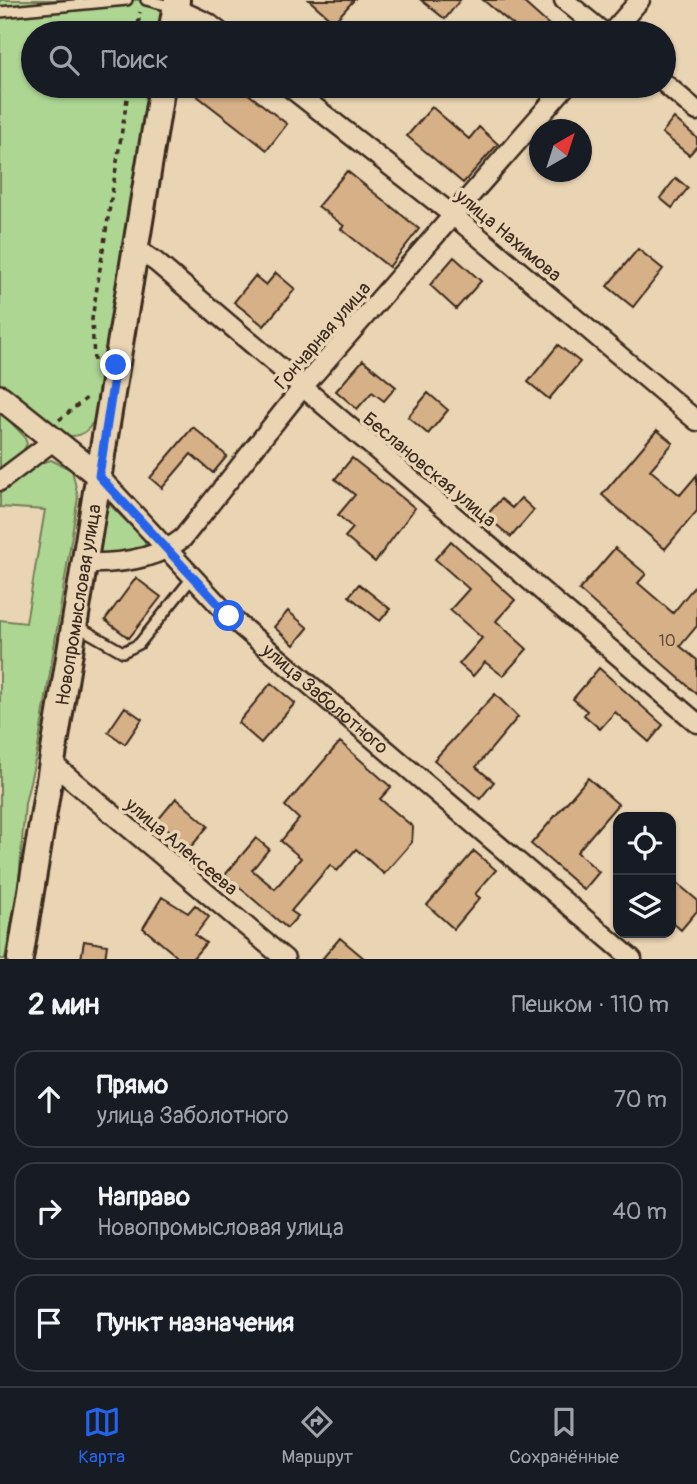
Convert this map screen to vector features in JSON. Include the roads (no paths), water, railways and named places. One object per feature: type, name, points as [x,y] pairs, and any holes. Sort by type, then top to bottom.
[{"type":"main road","name":"Новопромысловая улица","points":[[20,959],[160,98]]},
{"type":"street","points":[[564,0],[589,21]]},
{"type":"street","points":[[622,21],[640,0]]},
{"type":"street","points":[[176,4],[205,21]]},
{"type":"street","points":[[676,93],[697,111]]},
{"type":"street","name":"улица Нахимова","points":[[303,98],[454,216],[697,421]]},
{"type":"street","name":"Гончарная улица","points":[[85,563],[133,560],[168,550],[183,538],[302,388],[556,98]]},
{"type":"street","name":"Беслановская улица","points":[[135,248],[156,262],[697,723]]},
{"type":"street","name":"улица Заболотного","points":[[0,397],[52,433],[99,476],[229,616],[632,959]]},
{"type":"street","points":[[0,481],[52,433]]},
{"type":"street","name":"улица Алексеева","points":[[53,764],[285,959]]},
{"type":"lane","points":[[0,12],[127,0]]},
{"type":"lane","points":[[144,0],[176,4]]},
{"type":"lane","points":[[74,624],[123,652],[139,644],[192,578]]}]
